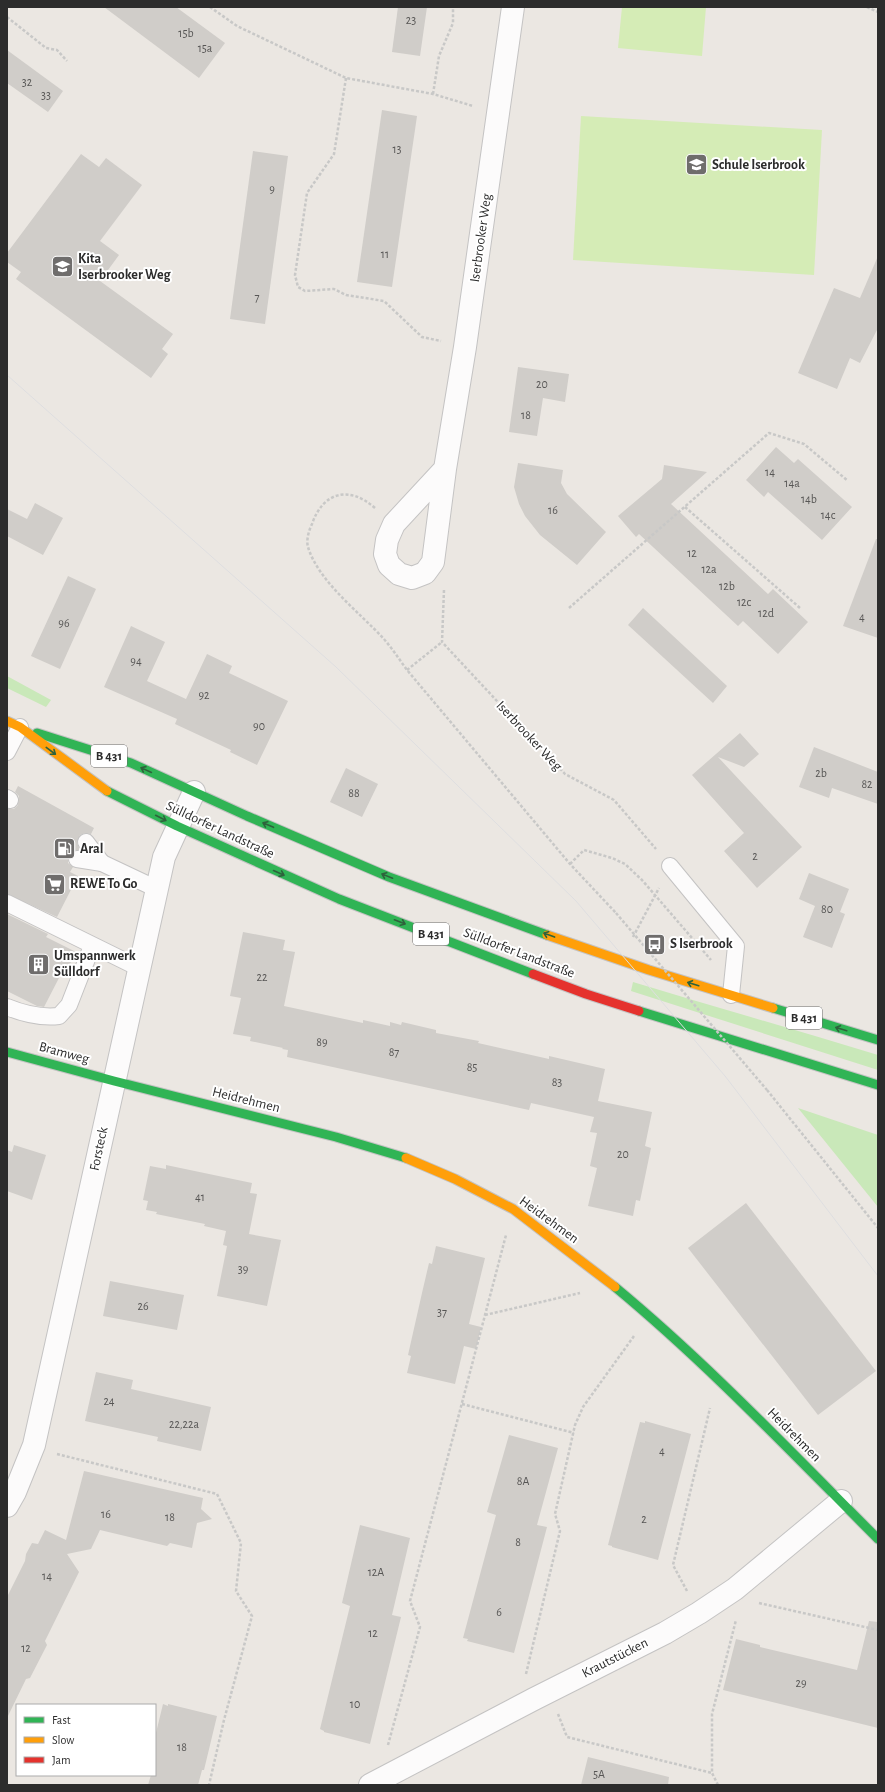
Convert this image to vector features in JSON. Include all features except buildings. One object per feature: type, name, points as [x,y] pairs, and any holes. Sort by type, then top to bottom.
[{"type":"main road","name":"Sülldorfer Landstraße","points":[[13,724],[131,763],[390,877],[585,949],[731,996],[878,1040]]},
{"type":"main road","name":"Sülldorfer Landstraße","points":[[13,724],[101,788],[177,826],[339,899],[586,994],[878,1085]]},
{"type":"main road","name":"Bramweg","points":[[7,1052],[114,1081]]},
{"type":"main road","name":"Heidrehmen","points":[[114,1081],[336,1137],[405,1158],[455,1179],[513,1209],[613,1285],[649,1315],[717,1379],[878,1539]]},
{"type":"street","name":"Iserbrooker Weg","points":[[445,469],[394,524],[387,540],[385,554],[389,565],[399,574],[412,578],[426,573],[433,562],[445,469],[465,347],[513,7]]},
{"type":"street","name":"Forsteck","points":[[7,1506],[15,1492],[34,1445],[164,857],[194,792]]},
{"type":"street","name":"Krautstücken","points":[[370,1785],[738,1594],[841,1501]]},
{"type":"lane","points":[[7,752],[13,724]]},
{"type":"lane","points":[[86,842],[102,863]]},
{"type":"lane","points":[[77,859],[102,863],[157,889]]},
{"type":"lane","points":[[670,866],[736,946],[731,996]]},
{"type":"lane","points":[[7,903],[139,968]]},
{"type":"lane","points":[[7,1007],[19,1012],[44,1018],[60,1016],[69,1005],[92,946]]},
{"type":"path","points":[[210,7],[237,26],[346,78],[433,94],[498,113]]},
{"type":"path","points":[[433,94],[439,56],[453,23],[453,7]]},
{"type":"path","points":[[867,7],[878,12]]},
{"type":"path","points":[[7,17],[46,48],[58,50],[67,61]]},
{"type":"path","points":[[346,78],[334,154],[307,193],[295,275],[298,286],[305,291],[334,289],[346,295],[384,301],[422,336],[465,347]]},
{"type":"path","points":[[569,608],[769,432],[804,444],[848,481]]},
{"type":"path","points":[[394,524],[369,502],[345,493],[326,499],[315,513],[309,530],[308,545],[313,559],[334,589],[384,639],[407,670],[570,864],[616,914],[767,1090],[878,1228]]},
{"type":"path","points":[[685,507],[800,608]]},
{"type":"path","points":[[407,670],[442,642],[444,590],[448,583]]},
{"type":"path","name":"Iserbrooker Weg","points":[[442,642],[565,774],[614,800],[670,866]]},
{"type":"path","points":[[570,864],[584,850],[612,858],[625,864],[655,895],[712,961]]},
{"type":"path","points":[[633,937],[670,866]]},
{"type":"path","points":[[396,1772],[386,1752],[420,1627],[410,1601],[513,1209]]},
{"type":"path","points":[[485,1315],[613,1285]]},
{"type":"path","points":[[649,1315],[583,1406],[575,1425],[555,1514],[560,1531],[525,1679],[541,1695],[568,1737],[712,1773]]},
{"type":"path","points":[[700,1613],[673,1565],[717,1379]]},
{"type":"path","points":[[462,1404],[574,1433]]},
{"type":"path","points":[[34,1445],[55,1454],[217,1494],[241,1543],[236,1591],[252,1616],[224,1720],[209,1785]]},
{"type":"path","points":[[718,1785],[712,1773],[712,1714],[738,1594],[878,1630]]},
{"type":"green space","points":[[622,7],[706,7],[702,56],[618,48]]},
{"type":"green space","points":[[581,116],[822,130],[814,275],[573,260]]},
{"type":"green space","points":[[7,676],[51,700],[46,707],[7,688]]},
{"type":"green space","points":[[633,982],[878,1055],[878,1070],[631,991]]},
{"type":"green space","points":[[798,1108],[878,1135],[878,1207]]},
{"type":"tram line","points":[[7,375],[336,667],[576,901],[725,1076],[878,1276]]},
{"type":"traffic: fast","points":[[37,733],[131,763],[247,816],[389,877],[547,935]]},
{"type":"traffic: fast","points":[[107,791],[177,826],[339,899],[533,974]]},
{"type":"traffic: fast","points":[[773,1008],[878,1040]]},
{"type":"traffic: fast","points":[[639,1011],[878,1085]]},
{"type":"traffic: fast","points":[[7,1052],[114,1081],[336,1137],[406,1158]]},
{"type":"traffic: fast","points":[[615,1287],[649,1316],[716,1378],[878,1539]]},
{"type":"traffic: slow","points":[[7,721],[20,727],[107,791]]},
{"type":"traffic: slow","points":[[547,935],[649,970],[773,1008]]},
{"type":"traffic: slow","points":[[406,1158],[455,1179],[513,1209],[615,1287]]},
{"type":"traffic: jam","points":[[533,974],[586,994],[639,1011]]},
{"type":"place","name":"Schule Iserbrook","points":[[697,165]]},
{"type":"place","name":"Kita Iserbrooker Weg","points":[[62,267]]},
{"type":"place","name":"Aral","points":[[64,849]]},
{"type":"place","name":"REWE To Go","points":[[55,884]]},
{"type":"place","name":"S Iserbrook","points":[[654,944]]},
{"type":"place","name":"Umspannwerk Sülldorf","points":[[38,964]]}]
